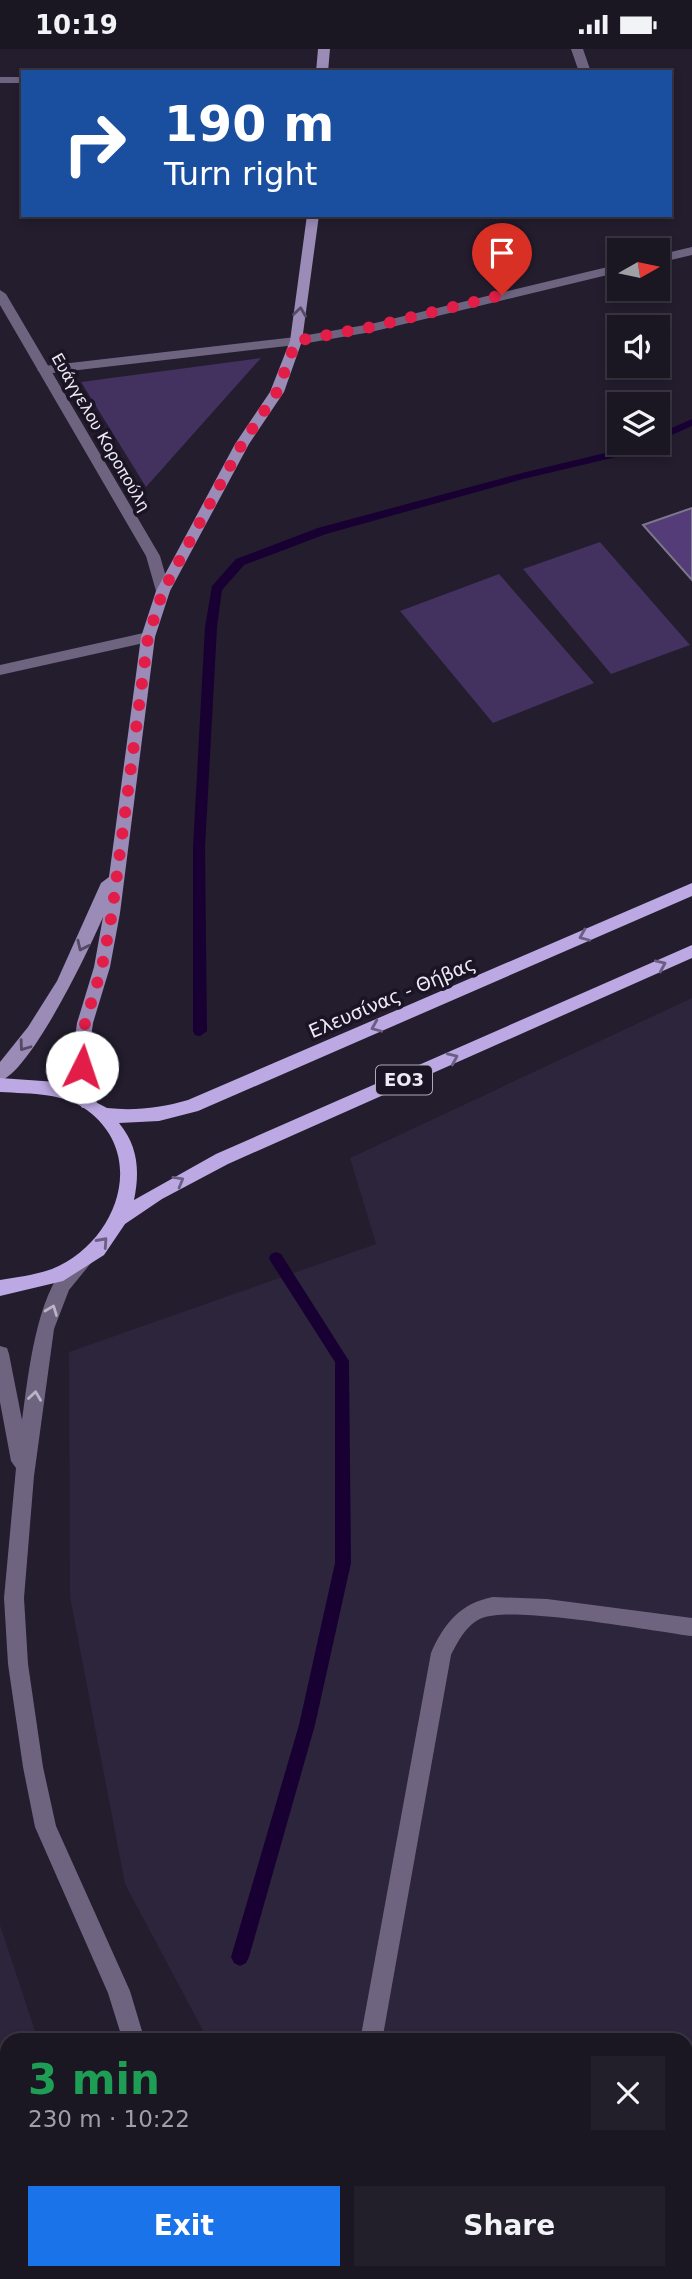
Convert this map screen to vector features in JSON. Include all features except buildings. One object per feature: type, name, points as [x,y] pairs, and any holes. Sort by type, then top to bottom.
[{"type":"main road","points":[[322,70],[324,49]]},
{"type":"main road","points":[[88,1103],[82,1067],[82,1044],[85,1023],[102,967],[112,913],[148,637],[163,591],[242,444],[277,392],[296,341],[313,217]]},
{"type":"main road","points":[[0,1074],[30,1038],[74,963],[98,911],[117,860]]},
{"type":"main road","name":"Ελευσίνας - Θήβας","points":[[103,1114],[146,1117],[192,1107],[692,890]]},
{"type":"main road","name":"ΕΟ3","points":[[122,1218],[156,1194],[222,1159],[692,951]]},
{"type":"main road","name":"ΕΟ3","points":[[0,1085],[20,1083],[51,1087],[78,1096],[103,1114],[120,1134],[131,1161],[131,1189],[122,1218],[105,1242],[82,1263],[53,1277],[21,1286],[0,1288]]},
{"type":"street","points":[[577,49],[584,70]]},
{"type":"street","points":[[0,80],[21,81]]},
{"type":"street","points":[[670,256],[692,251]]},
{"type":"street","points":[[44,370],[296,341],[371,327],[607,271]]},
{"type":"street","name":"Ευάγγελου Κοροπούλη","points":[[0,294],[153,556],[163,591]]},
{"type":"street","points":[[0,670],[148,637]]},
{"type":"street","points":[[82,1263],[62,1286],[45,1329],[24,1476],[14,1598],[18,1664],[33,1767],[46,1827],[119,1991],[132,2033]]},
{"type":"street","points":[[0,1354],[24,1476]]},
{"type":"street","points":[[372,2033],[441,1653],[454,1627],[481,1608],[512,1605],[692,1627]]},
{"type":"shaded area","points":[[261,358],[146,487],[81,382]]},
{"type":"shaded area","points":[[600,542],[690,645],[611,674],[523,569]]},
{"type":"shaded area","points":[[499,574],[594,683],[493,723],[400,611]]},
{"type":"shaded area","points":[[692,998],[692,2033],[204,2033],[125,1884],[70,1597],[69,1352],[376,1244],[350,1158]]},
{"type":"shaded area","points":[[0,1925],[36,2033],[0,2033]]},
{"type":"waterway","points":[[670,432],[692,422]]},
{"type":"waterway","points":[[200,1031],[199,848],[211,627],[216,589],[240,562],[322,531],[522,476],[612,455]]},
{"type":"waterway","points":[[240,1957],[307,1725],[343,1563],[342,1361],[276,1258]]},
{"type":"route","points":[[82,1067],[85,1023],[102,967],[112,913],[148,637],[163,591],[242,444],[277,392],[296,341],[371,327],[502,295]]}]
